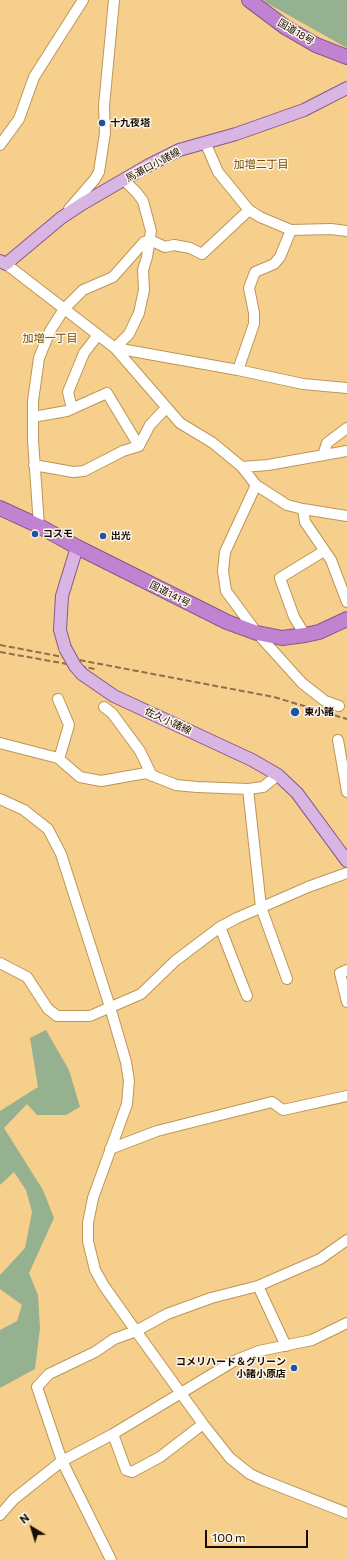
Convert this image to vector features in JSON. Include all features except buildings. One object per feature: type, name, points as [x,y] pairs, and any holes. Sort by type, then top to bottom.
[{"type":"highway","name":"国道18号","points":[[249,0],[291,30],[316,45],[347,57]]},
{"type":"highway","name":"国道141号","points":[[0,508],[39,526],[77,547],[227,622],[257,633],[282,638],[305,635],[319,632],[347,619]]},
{"type":"main road","name":"馬瀬口小諸線","points":[[3,262],[82,204],[149,165],[179,150],[236,134],[304,110],[347,88]]},
{"type":"main road","name":"佐久小諸線","points":[[77,547],[62,596],[60,630],[65,648],[75,666],[82,674],[114,696],[252,760],[278,775],[298,793],[347,861]]},
{"type":"street","points":[[0,145],[19,119],[34,77],[82,0]]},
{"type":"street","points":[[61,218],[95,179],[98,172],[105,133],[104,106],[114,0]]},
{"type":"street","points":[[205,142],[218,172],[249,210],[272,223],[291,230],[331,229],[347,231]]},
{"type":"street","points":[[115,348],[129,334],[139,313],[144,290],[143,270],[150,240],[150,231],[143,201],[124,180]]},
{"type":"street","points":[[39,526],[34,465],[33,401],[39,358],[50,331],[64,309],[83,290],[113,277],[144,242],[150,240],[165,247],[174,245],[190,248],[202,254],[249,210]]},
{"type":"street","points":[[238,370],[254,324],[254,313],[249,288],[255,272],[274,264],[280,257],[291,230]]},
{"type":"street","points":[[3,262],[115,348],[180,423],[213,443],[242,467],[256,485],[287,505],[347,516]]},
{"type":"street","points":[[72,409],[68,392],[84,353],[98,335]]},
{"type":"street","points":[[115,348],[238,370],[303,384],[347,388]]},
{"type":"street","points":[[33,417],[72,409],[107,393],[139,446]]},
{"type":"street","points":[[34,465],[73,472],[84,471],[123,451],[139,446],[150,425],[166,408]]},
{"type":"street","points":[[323,455],[327,443],[347,428]]},
{"type":"street","points":[[242,467],[268,465],[347,451]]},
{"type":"street","points":[[256,485],[225,552],[223,571],[226,591],[257,633],[302,683],[325,701],[339,706]]},
{"type":"street","points":[[303,509],[305,522],[331,560],[347,602]]},
{"type":"street","points":[[305,635],[294,617],[280,578],[324,551]]},
{"type":"street","points":[[58,699],[69,725],[59,760]]},
{"type":"street","points":[[104,707],[112,713],[140,751],[152,776]]},
{"type":"street","points":[[338,740],[347,792]]},
{"type":"street","points":[[0,743],[59,760],[80,777],[101,781],[146,774],[176,785],[197,788],[248,789],[263,787],[278,775]]},
{"type":"street","points":[[248,789],[261,907],[287,979]]},
{"type":"street","points":[[0,799],[24,810],[48,829],[61,854],[126,1062],[129,1081],[127,1104],[93,1198],[88,1223],[88,1240],[95,1270],[104,1286],[202,1424],[230,1458],[250,1474],[347,1514]]},
{"type":"street","points":[[0,963],[27,977],[48,1009],[57,1016],[90,1016],[141,994],[175,961],[220,927],[261,907],[347,872]]},
{"type":"street","points":[[220,927],[246,996]]},
{"type":"street","points":[[347,970],[340,973],[347,1002]]},
{"type":"street","points":[[110,1149],[157,1132],[272,1102],[282,1110],[347,1096]]},
{"type":"street","points":[[111,1560],[62,1461],[37,1387],[49,1374],[95,1352],[114,1339],[136,1331],[167,1314],[211,1298],[258,1286],[320,1259],[347,1240]]},
{"type":"street","points":[[258,1286],[286,1346]]},
{"type":"street","points":[[0,1515],[14,1499],[62,1461],[113,1434],[243,1357],[312,1340],[347,1323]]},
{"type":"street","points":[[113,1434],[126,1470],[132,1472],[160,1457],[202,1424]]},
{"type":"green space","points":[[264,0],[347,0],[347,48],[265,2]]},
{"type":"green space","points":[[46,1030],[69,1070],[80,1107],[66,1115],[37,1115],[27,1104],[4,1128],[43,1190],[54,1218],[29,1273],[38,1295],[40,1328],[35,1369],[0,1388],[0,1330],[17,1321],[22,1305],[0,1289],[0,1275],[25,1248],[32,1212],[26,1190],[14,1172],[0,1185],[0,1111],[38,1087],[30,1038]]},
{"type":"railway","points":[[0,645],[274,697],[347,719]]},
{"type":"railway","points":[[0,652],[95,669]]},
{"type":"place","name":"十九夜塔","points":[[102,123]]},
{"type":"place","name":"コスモ","points":[[35,534]]},
{"type":"place","name":"出光","points":[[103,536]]},
{"type":"place","name":"東小諸","points":[[295,712]]},
{"type":"place","name":"コメリハード＆グリーン 小諸小原店","points":[[294,1368]]},
{"type":"district","name":"加増二丁目","points":[[261,164]]},
{"type":"district","name":"加増一丁目","points":[[50,338]]}]
